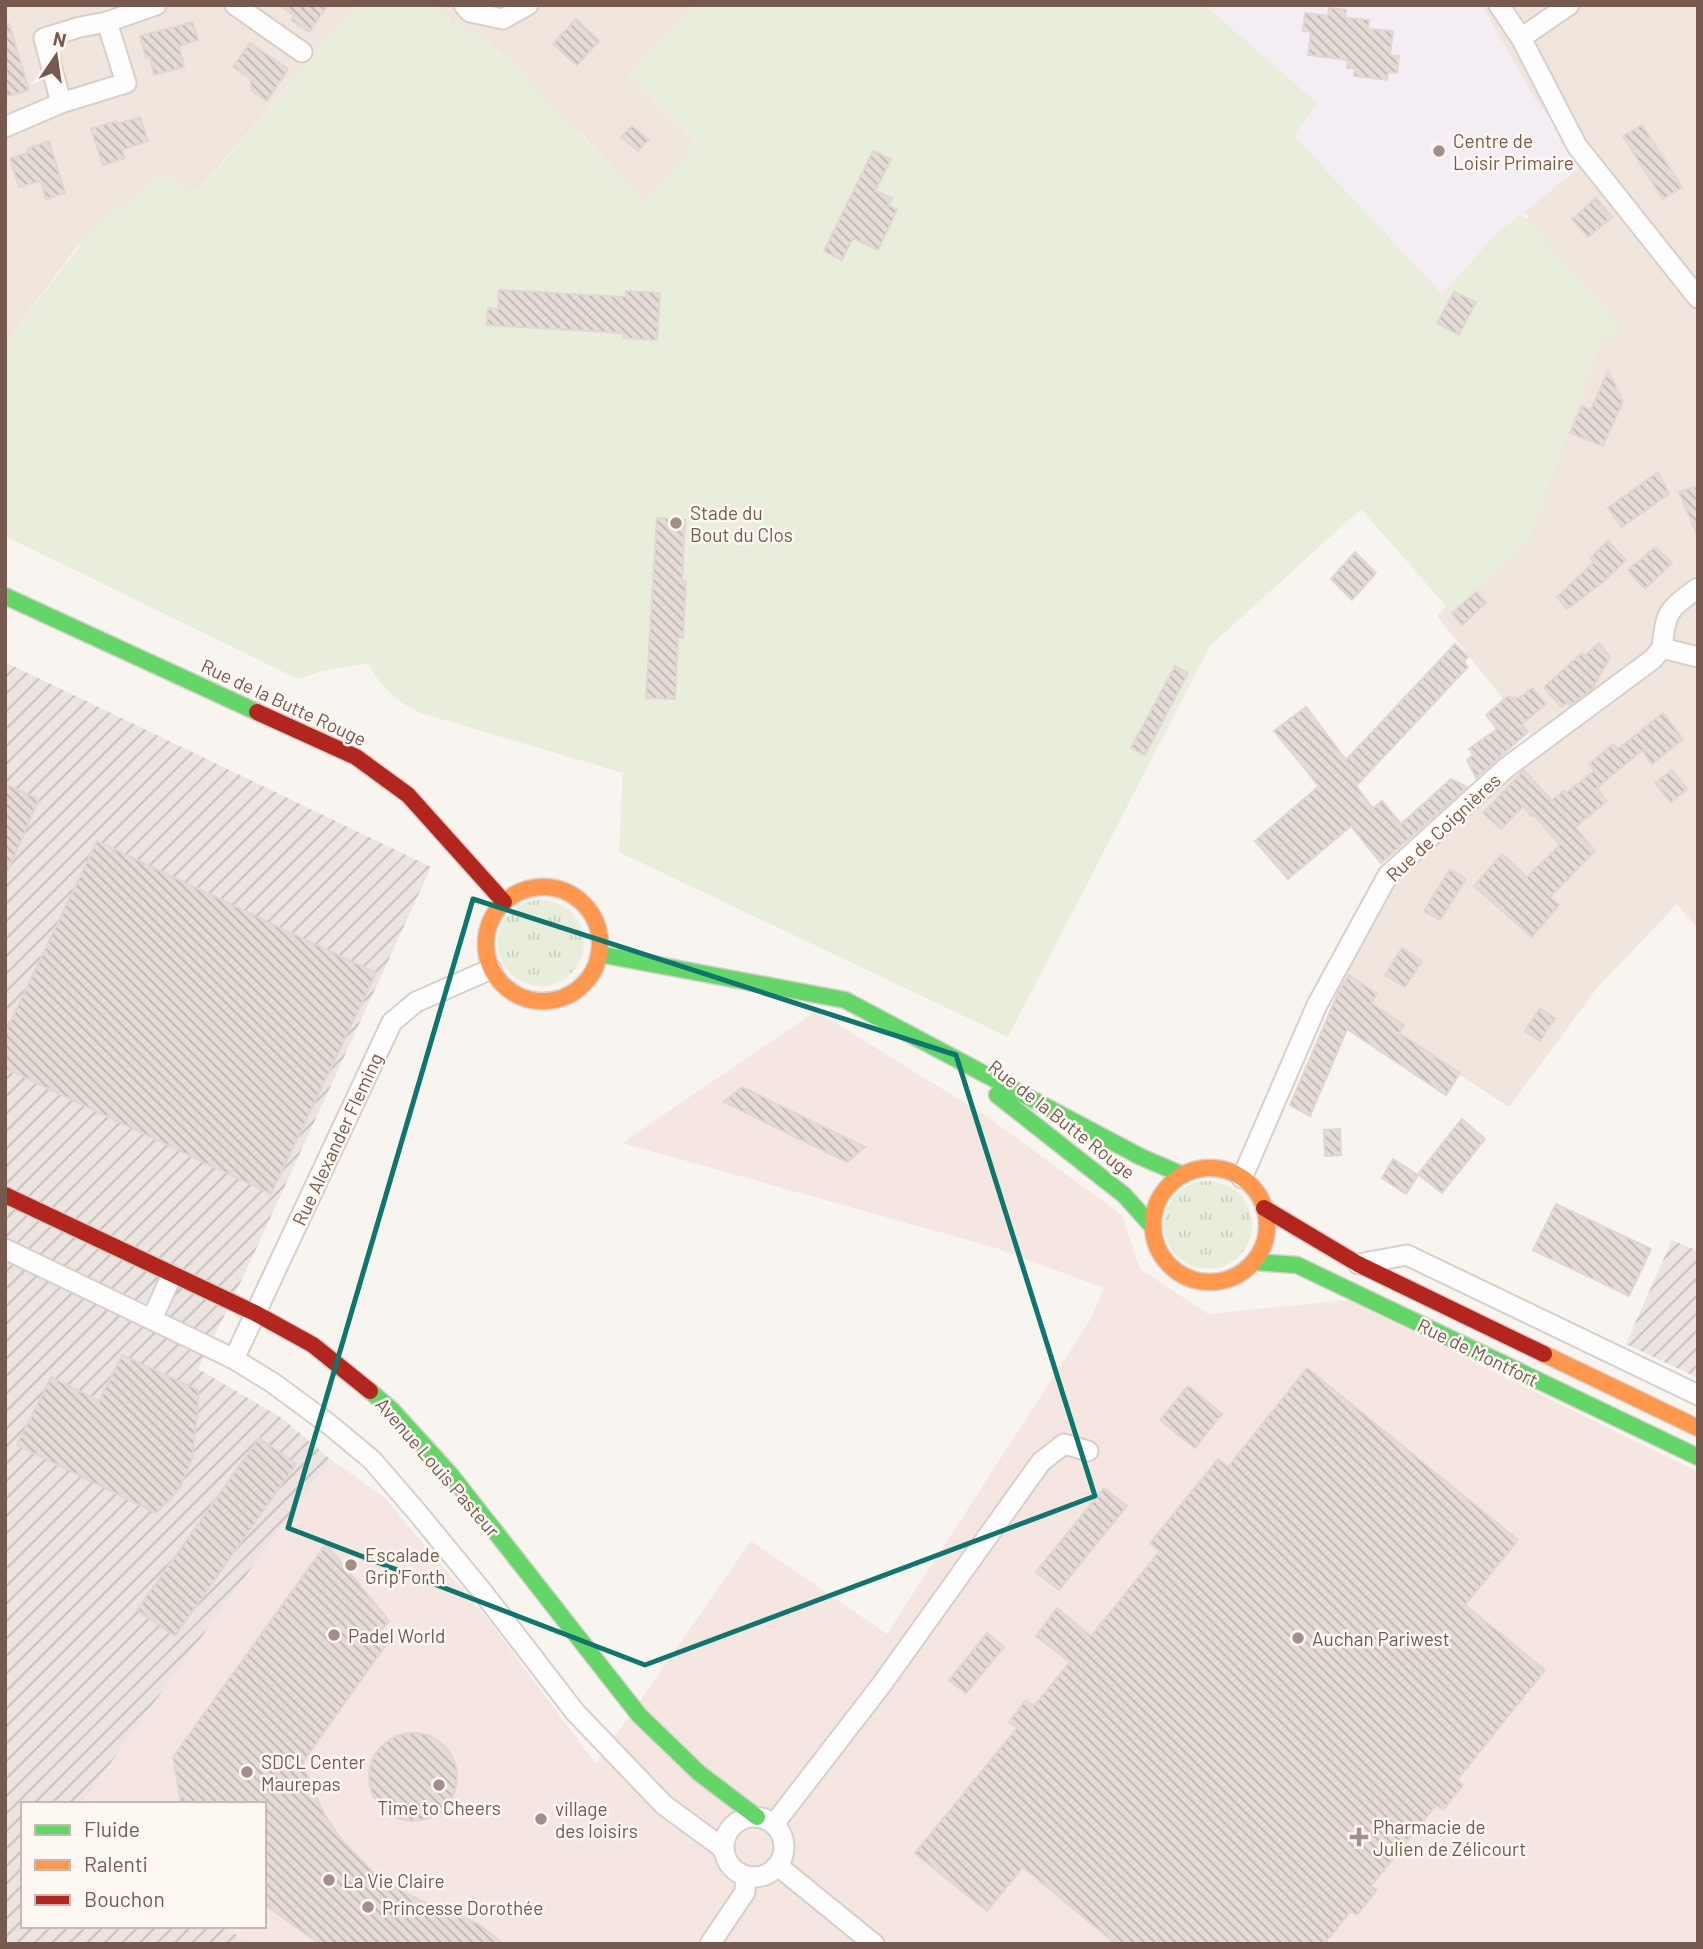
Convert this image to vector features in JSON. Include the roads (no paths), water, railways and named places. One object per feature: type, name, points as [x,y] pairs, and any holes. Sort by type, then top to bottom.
[{"type":"street","points":[[61,103],[44,38],[107,22],[156,5]]},
{"type":"street","points":[[235,5],[302,52]]},
{"type":"street","points":[[464,5],[470,12],[503,19],[527,5]]},
{"type":"street","points":[[1499,5],[1521,38],[1577,146],[1698,298]]},
{"type":"street","points":[[1521,38],[1569,5]]},
{"type":"street","points":[[5,127],[61,103],[126,83],[107,22]]},
{"type":"street","points":[[1698,588],[1671,608],[1664,625],[1661,648],[1698,657]]},
{"type":"street","name":"Rue de la Butte Rouge","points":[[5,596],[356,757],[408,795],[504,902]]},
{"type":"street","name":"Rue de Coignières","points":[[1242,1178],[1317,1004],[1388,875],[1506,768],[1653,659],[1661,648]]},
{"type":"street","points":[[544,887],[572,896],[586,907],[595,921],[599,954],[593,971],[583,985],[568,996],[551,1001],[536,1001],[509,991],[499,981],[491,969],[486,951],[486,933],[493,916],[504,902],[516,894],[544,887]]},
{"type":"street","name":"Rue de la Butte Rouge","points":[[599,954],[845,1000],[1140,1157],[1183,1175]]},
{"type":"street","name":"Rue Alexander Fleming","points":[[234,1359],[392,1022],[416,1002],[491,969]]},
{"type":"street","name":"Rue de la Butte Rouge","points":[[940,1051],[1124,1195],[1152,1226]]},
{"type":"street","points":[[1198,1169],[1228,1171],[1242,1178],[1259,1196],[1267,1227],[1264,1245],[1254,1262],[1225,1281],[1208,1283],[1175,1271],[1163,1259],[1155,1243],[1152,1226],[1153,1213],[1164,1191],[1183,1175],[1198,1169]]},
{"type":"street","name":"Avenue Louis Pasteur","points":[[5,1195],[255,1313],[313,1345],[355,1378],[393,1410],[450,1474],[639,1715],[699,1773],[765,1821]]},
{"type":"street","name":"Rue de Montfort","points":[[1264,1208],[1358,1264],[1698,1428]]},
{"type":"street","points":[[5,1249],[234,1359],[321,1418],[372,1460],[481,1590],[575,1712],[664,1805],[724,1849]]},
{"type":"street","points":[[1358,1264],[1407,1255],[1698,1395]]},
{"type":"street","name":"Rue de Montfort","points":[[1254,1262],[1297,1265],[1698,1457]]},
{"type":"street","points":[[152,1319],[172,1275]]},
{"type":"street","points":[[765,1821],[882,1684],[1041,1462],[1065,1444],[1088,1451]]},
{"type":"street","points":[[747,1818],[765,1821],[780,1831],[785,1849],[778,1866],[763,1876],[746,1876],[737,1872],[726,1858],[725,1841],[733,1827],[747,1818]]},
{"type":"street","points":[[778,1866],[874,1944]]},
{"type":"street","points":[[710,1944],[745,1892],[746,1876]]},
{"type":"place","name":"Centre de Loisir Primaire","points":[[1439,151]]},
{"type":"place","name":"Stade du Bout du Clos","points":[[676,523]]},
{"type":"place","name":"Escalade Grip'Forth","points":[[351,1565]]},
{"type":"place","name":"Padel World","points":[[334,1635]]},
{"type":"place","name":"Auchan Pariwest","points":[[1298,1638]]},
{"type":"place","name":"SDCL Center Maurepas","points":[[247,1772]]},
{"type":"place","name":"Time to Cheers","points":[[439,1785]]},
{"type":"place","name":"village des loisirs","points":[[541,1819]]},
{"type":"place","name":"Pharmacie de Julien de Zélicourt","points":[[1359,1837]]},
{"type":"place","name":"La Vie Claire","points":[[329,1880]]},
{"type":"place","name":"Princesse Dorothée","points":[[368,1907]]}]
